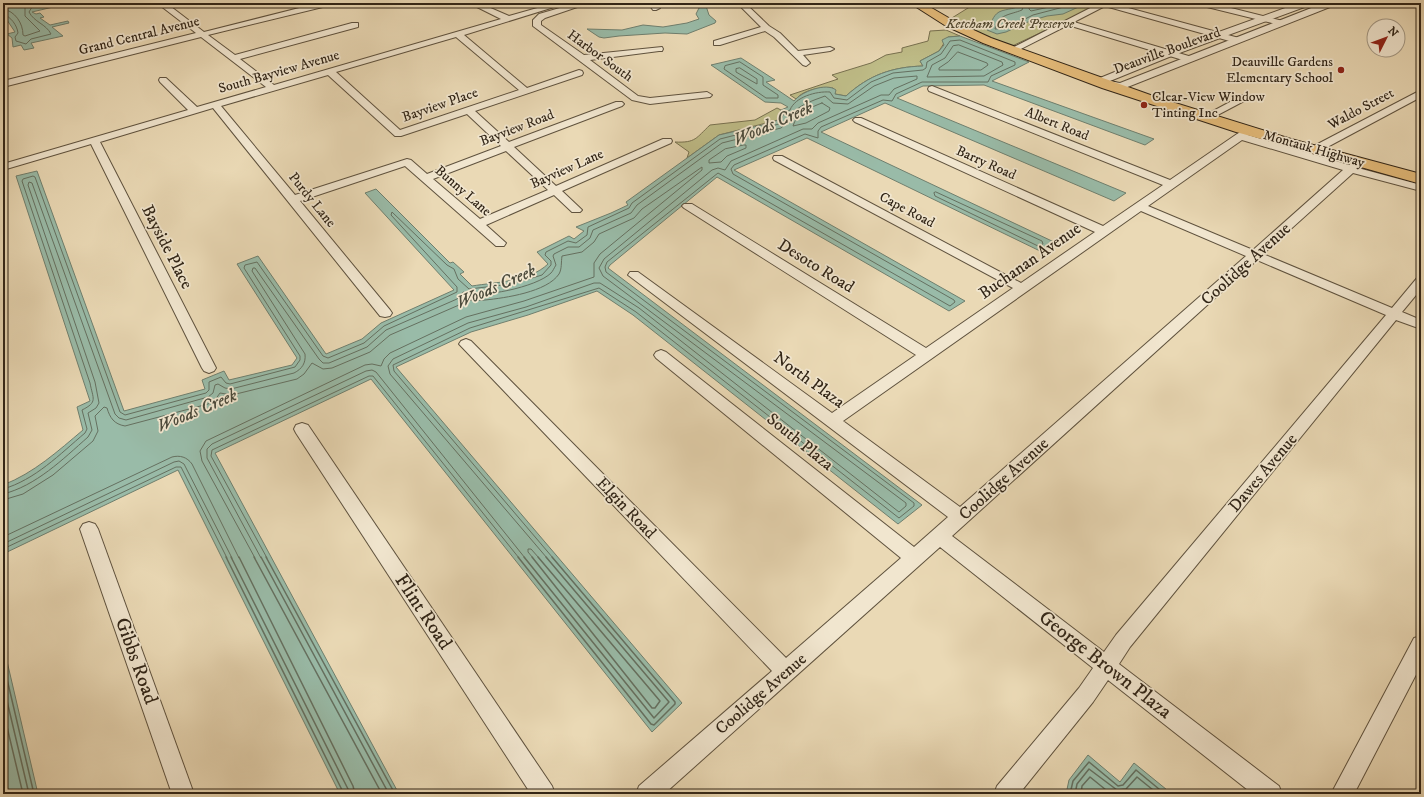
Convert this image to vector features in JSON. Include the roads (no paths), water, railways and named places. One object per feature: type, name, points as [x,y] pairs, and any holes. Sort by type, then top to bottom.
[{"type":"main road","name":"Montauk Highway","points":[[915,3],[942,20],[982,38],[1108,86],[1207,117],[1244,133],[1314,150],[1355,166],[1421,179]]},
{"type":"street","points":[[161,3],[273,88]]},
{"type":"street","name":"Grand Central Avenue","points":[[3,84],[328,3]]},
{"type":"street","points":[[473,3],[508,19]]},
{"type":"street","name":"South Bayview Avenue","points":[[3,167],[563,3]]},
{"type":"street","name":"Harbor South","points":[[585,3],[542,16],[536,24],[541,30],[582,58],[635,98],[641,100],[707,95]]},
{"type":"street","points":[[742,3],[744,7],[766,28],[777,35],[806,62]]},
{"type":"street","points":[[1202,3],[1280,23]]},
{"type":"street","name":"Deauville Boulevard","points":[[1307,3],[1170,53],[1104,80],[1108,86],[1121,86],[1332,3]]},
{"type":"street","points":[[1012,50],[1106,4],[1236,40]]},
{"type":"street","points":[[1067,22],[1189,58]]},
{"type":"street","points":[[233,58],[355,25]]},
{"type":"street","points":[[717,43],[766,28]]},
{"type":"street","points":[[458,34],[524,90]]},
{"type":"street","points":[[582,58],[659,49]]},
{"type":"street","points":[[796,54],[830,49]]},
{"type":"street","name":"Bayview Place","points":[[329,72],[398,134],[524,90],[579,73]]},
{"type":"street","points":[[162,80],[194,111]]},
{"type":"street","name":"Albert Road","points":[[932,89],[1171,184]]},
{"type":"street","name":"Waldo Street","points":[[1314,150],[1421,93]]},
{"type":"street","points":[[1207,117],[1243,98]]},
{"type":"street","name":"Bayview Road","points":[[425,178],[618,104]]},
{"type":"street","name":"Purdy Lane","points":[[215,105],[385,313]]},
{"type":"street","points":[[468,110],[576,210]]},
{"type":"street","name":"Barry Road","points":[[858,120],[1103,231]]},
{"type":"street","points":[[1244,133],[1355,166],[1421,188]]},
{"type":"street","name":"Buchanan Avenue","points":[[832,421],[1244,133]]},
{"type":"street","name":"Bayside Place","points":[[94,140],[209,368]]},
{"type":"street","name":"Bayview Lane","points":[[479,224],[667,141]]},
{"type":"street","name":"Cape Road","points":[[778,158],[1022,288]]},
{"type":"street","name":"Bunny Lane","points":[[292,200],[407,162],[500,243]]},
{"type":"street","name":"Coolidge Avenue","points":[[647,794],[1256,256],[1355,166]]},
{"type":"street","name":"Desoto Road","points":[[688,206],[926,355]]},
{"type":"street","points":[[1139,206],[1421,325]]},
{"type":"street","name":"North Plaza","points":[[634,275],[961,517]]},
{"type":"street","name":"Dawes Avenue","points":[[1005,794],[1086,695],[1123,641],[1421,281]]},
{"type":"street","name":"Elgin Road","points":[[466,344],[786,672]]},
{"type":"street","name":"South Plaza","points":[[661,355],[915,558]]},
{"type":"street","name":"Flint Road","points":[[302,429],[544,794]]},
{"type":"street","name":"Gibbs Road","points":[[89,529],[183,794]]},
{"type":"street","name":"George Brown Plaza","points":[[939,536],[1271,794]]},
{"type":"street","points":[[1342,794],[1421,645]]},
{"type":"water","points":[[3,3],[70,3],[32,12],[36,14],[40,13],[44,17],[40,18],[50,25],[68,21],[69,23],[52,27],[63,36],[31,43],[34,48],[24,50],[21,45],[13,47],[12,38],[7,34],[15,32],[5,17],[3,18]]},
{"type":"water","points":[[695,3],[705,3],[709,15],[716,21],[715,23],[687,34],[665,33],[604,38],[599,37],[587,29],[622,30],[643,25],[663,27],[687,23],[699,19],[696,14],[699,8]]},
{"type":"water","points":[[1023,3],[1085,4],[1063,14],[1047,16],[1030,21],[1006,32],[997,34],[987,30],[986,27],[999,12],[1017,7]]},
{"type":"water","name":"Woods Creek","points":[[960,36],[1029,62],[992,81],[1154,139],[1145,145],[984,85],[923,86],[897,98],[1126,193],[1114,201],[885,103],[821,132],[1054,242],[1040,251],[807,138],[734,170],[965,301],[949,311],[717,177],[608,268],[922,505],[898,524],[633,315],[597,291],[528,315],[471,332],[396,367],[682,703],[652,732],[371,379],[215,453],[399,794],[340,794],[178,470],[3,554],[3,485],[35,468],[83,430],[77,407],[90,401],[16,176],[37,171],[124,411],[205,389],[202,380],[224,371],[229,380],[292,365],[297,358],[237,264],[258,256],[326,354],[362,339],[381,323],[454,290],[365,193],[376,189],[450,263],[453,262],[464,272],[460,274],[472,286],[522,278],[540,270],[548,264],[537,252],[569,236],[574,239],[584,231],[576,227],[628,205],[626,202],[719,135],[771,123],[778,120],[781,110],[788,107],[781,103],[765,102],[711,65],[741,58],[775,80],[766,82],[794,101],[808,91],[826,87],[836,90],[835,94],[846,96],[863,83],[891,70],[923,66],[920,61],[939,51],[944,45],[942,40],[948,37]]},
{"type":"water","points":[[3,644],[38,794],[3,794]]},
{"type":"water","points":[[1088,755],[1120,782],[1134,763],[1172,794],[1066,794],[1069,780]]},
{"type":"place","name":"Deauville Gardens Elementary School","points":[[1341,70]]},
{"type":"place","name":"Clear-View Window Tinting Inc","points":[[1144,105]]},
{"type":"park label","name":"Ketcham Creek Preserve","points":[[1010,24]]}]
